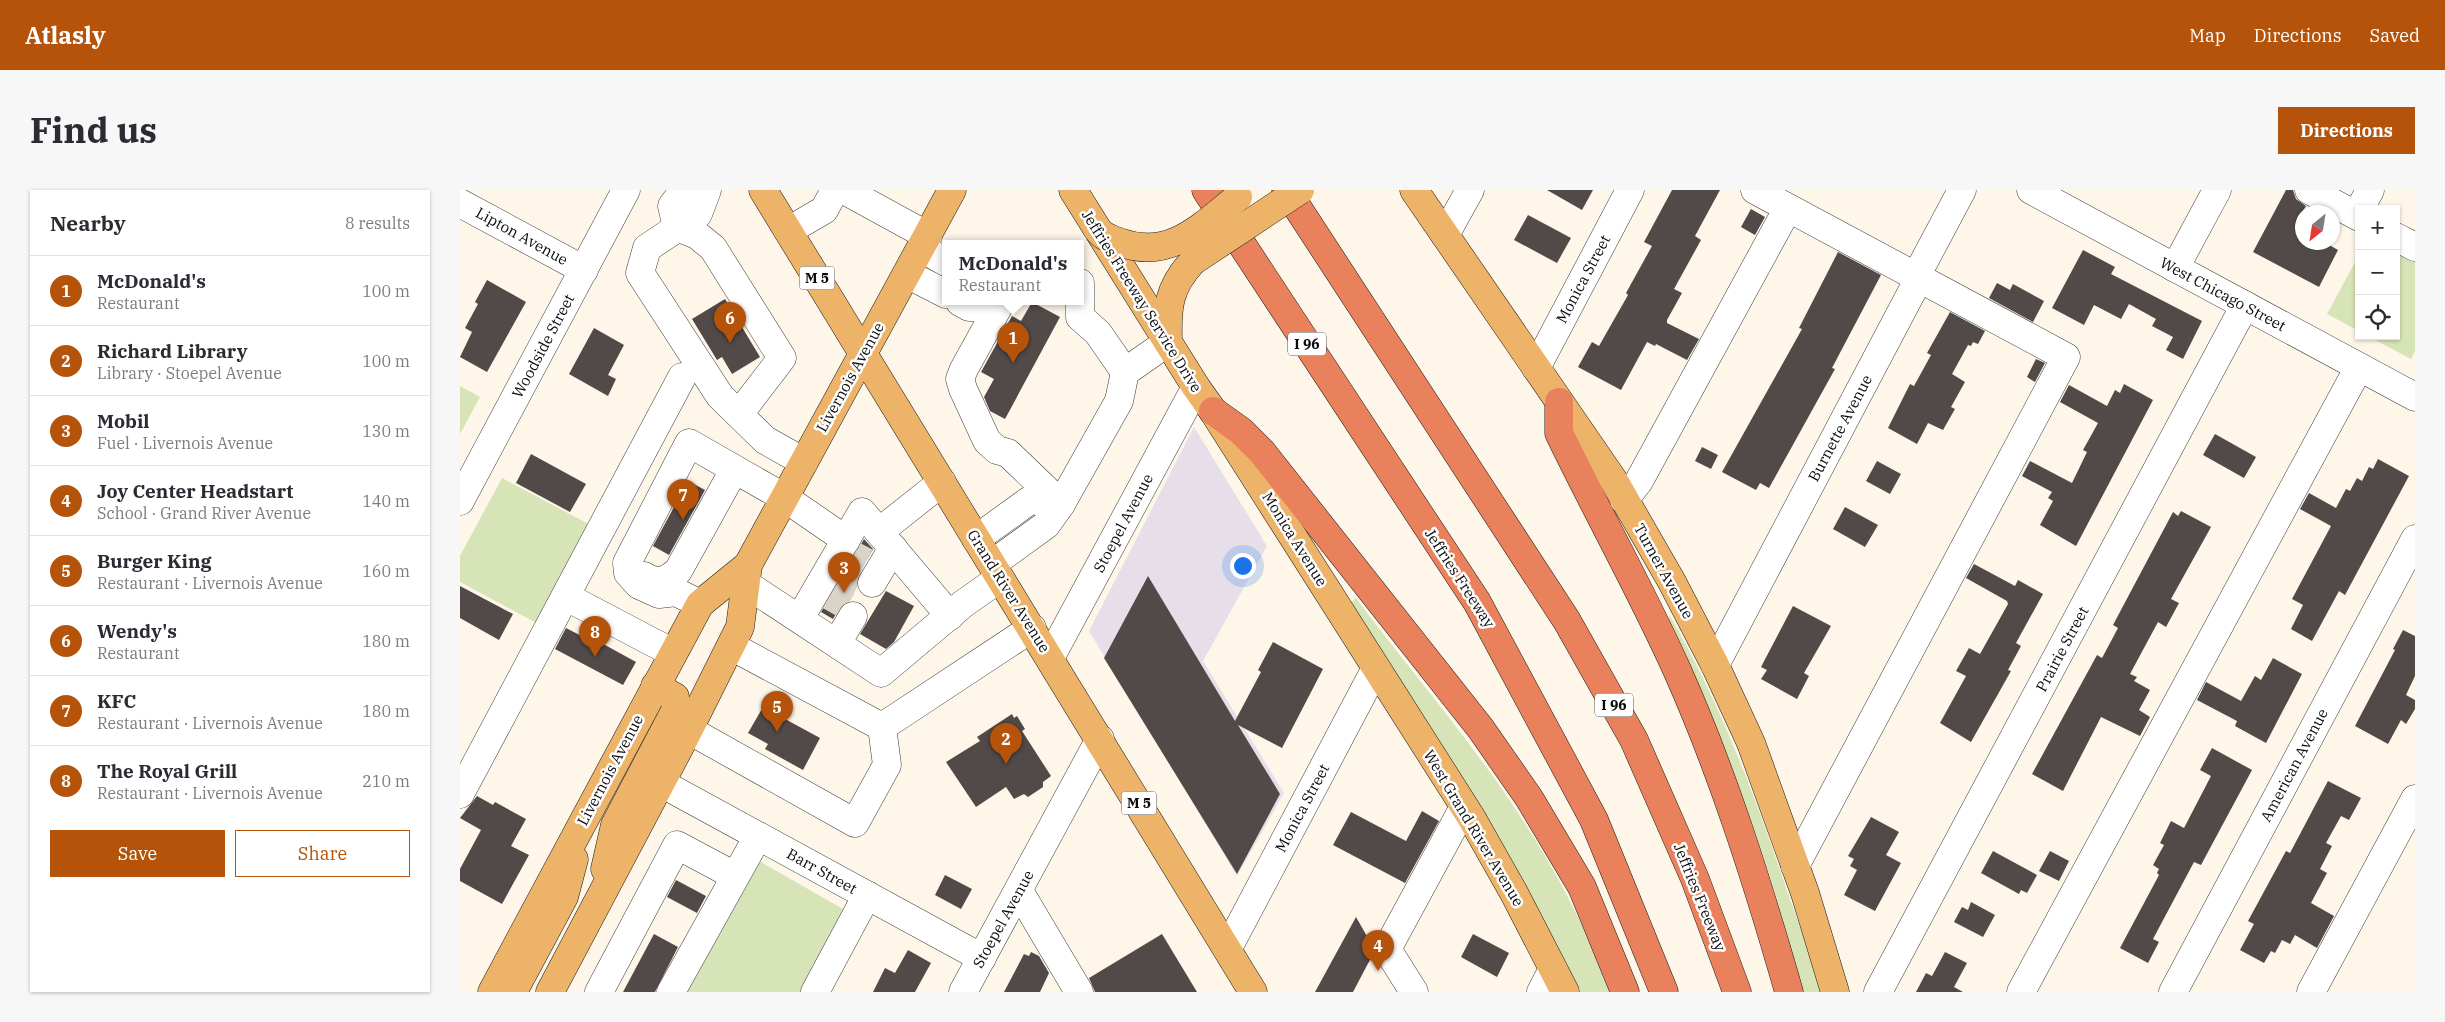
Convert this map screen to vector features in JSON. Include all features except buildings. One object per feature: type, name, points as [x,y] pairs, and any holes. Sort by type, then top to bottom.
[{"type":"highway","name":"Jeffries Freeway","points":[[1206,190],[1472,594],[1504,649],[1594,820],[1664,992]]},
{"type":"highway","name":"Jeffries Freeway","points":[[1286,190],[1567,621],[1634,740],[1695,878],[1737,992]]},
{"type":"highway","points":[[1559,402],[1559,432],[1677,670],[1759,888],[1789,992]]},
{"type":"highway","points":[[1213,411],[1240,431],[1262,452],[1481,729],[1529,798],[1582,887],[1625,992]]},
{"type":"main road","name":"Grand River Avenue","points":[[763,190],[1228,948],[1252,991]]},
{"type":"main road","name":"Livernois Avenue","points":[[550,992],[689,730],[731,646],[740,627],[747,574],[785,498],[952,190]]},
{"type":"main road","name":"Jeffries Freeway Service Drive","points":[[1073,190],[1196,388],[1213,411]]},
{"type":"main road","points":[[1098,230],[1105,236],[1127,244],[1147,248],[1158,247],[1186,238],[1249,190]]},
{"type":"main road","points":[[1168,342],[1167,312],[1170,298],[1182,273],[1194,261],[1300,190]]},
{"type":"main road","name":"Turner Avenue","points":[[1414,190],[1624,500],[1672,582],[1715,665],[1751,743],[1795,866],[1835,992]]},
{"type":"main road","name":"Monica Avenue","points":[[1213,411],[1376,668]]},
{"type":"main road","name":"Livernois Avenue","points":[[492,992],[700,604],[747,574]]},
{"type":"main road","name":"West Grand River Avenue","points":[[1376,668],[1464,807],[1514,893],[1553,984]]},
{"type":"main road","points":[[596,906],[615,825],[676,709],[675,697],[656,686]]},
{"type":"main road","points":[[513,992],[564,897],[585,817]]},
{"type":"street","name":"Woodside Street","points":[[460,501],[626,190]]},
{"type":"street","points":[[678,227],[672,206],[684,190]]},
{"type":"street","points":[[708,190],[698,214],[648,248],[640,273],[720,396],[765,440],[804,462]]},
{"type":"street","points":[[788,231],[824,210],[835,190]]},
{"type":"street","points":[[844,190],[924,242],[942,258]]},
{"type":"street","points":[[1445,235],[1470,190]]},
{"type":"street","name":"Monica Street","points":[[1536,368],[1630,190]]},
{"type":"street","points":[[1755,190],[2066,357],[1795,866]]},
{"type":"street","name":"Burnette Avenue","points":[[1715,665],[1962,190]]},
{"type":"street","name":"West Chicago Street","points":[[2031,190],[2415,397]]},
{"type":"street","points":[[2175,268],[2216,190]]},
{"type":"street","points":[[2309,190],[2355,212]]},
{"type":"street","points":[[2362,205],[2370,190]]},
{"type":"street","name":"Lipton Avenue","points":[[460,203],[584,270]]},
{"type":"street","points":[[1624,500],[1639,481],[1788,208]]},
{"type":"street","points":[[678,227],[697,235],[713,248],[782,358],[739,414]]},
{"type":"street","points":[[2400,239],[2415,247]]},
{"type":"street","points":[[907,274],[942,292]]},
{"type":"street","points":[[965,305],[969,307],[988,305]]},
{"type":"street","points":[[997,305],[964,369],[960,379],[963,389],[987,440],[997,450],[1008,452],[1061,504]]},
{"type":"street","name":"Prairie Street","points":[[1878,992],[2245,305]]},
{"type":"street","points":[[1070,309],[1098,332],[1125,372]]},
{"type":"street","points":[[747,574],[800,618],[881,672],[950,616],[1046,525],[1061,504],[1119,401],[1125,372],[1168,342]]},
{"type":"street","points":[[2021,992],[2359,367]]},
{"type":"street","points":[[460,794],[682,377]]},
{"type":"street","name":"Stoepel Avenue","points":[[1050,658],[1196,388]]},
{"type":"street","points":[[700,604],[676,592],[659,594],[639,585],[628,573],[627,563],[689,443],[785,498],[852,563],[950,616]]},
{"type":"street","points":[[639,540],[638,562],[644,576],[653,582],[667,581],[678,571],[734,470]]},
{"type":"street","points":[[800,618],[852,563],[942,482]]},
{"type":"street","points":[[976,539],[1030,500],[1061,504]]},
{"type":"street","name":"American Avenue","points":[[2173,992],[2415,539]]},
{"type":"street","points":[[578,603],[673,653]]},
{"type":"street","points":[[837,643],[853,616]]},
{"type":"street","points":[[882,726],[1032,628]]},
{"type":"street","points":[[731,646],[882,726]]},
{"type":"street","name":"Monica Street","points":[[1228,948],[1376,668]]},
{"type":"street","points":[[689,730],[855,823],[887,766],[882,726]]},
{"type":"street","name":"Stoepel Avenue","points":[[963,992],[1100,739]]},
{"type":"street","name":"Barr Street","points":[[661,783],[982,958]]},
{"type":"street","points":[[2311,992],[2415,800]]},
{"type":"street","points":[[1414,992],[1387,949],[1464,807]]},
{"type":"street","points":[[671,992],[758,836]]},
{"type":"street","points":[[599,992],[677,845],[735,876]]},
{"type":"street","points":[[1019,891],[1079,992]]},
{"type":"street","points":[[815,992],[867,895]]},
{"type":"shaded area","points":[[1194,427],[1267,546],[1203,661],[1284,793],[1237,876],[1089,631]]},
{"type":"green space","points":[[2400,250],[2415,257],[2415,351],[2411,359],[2375,340],[2400,340]]},
{"type":"green space","points":[[2355,262],[2355,329],[2327,314]]},
{"type":"green space","points":[[460,386],[480,397],[460,434]]},
{"type":"green space","points":[[502,478],[594,527],[542,626],[460,582],[460,556]]},
{"type":"green space","points":[[1356,598],[1475,751],[1527,826],[1567,895],[1611,992],[1578,992],[1349,604]]},
{"type":"green space","points":[[1670,616],[1704,681],[1749,783],[1813,966],[1820,992],[1802,992],[1790,944],[1761,849],[1708,709],[1668,618]]},
{"type":"green space","points":[[752,857],[850,913],[808,992],[679,992]]},
{"type":"tunnel","points":[[845,551],[866,562]]},
{"type":"tunnel","points":[[833,573],[867,592]]},
{"type":"tunnel","points":[[823,592],[856,611]]},
{"type":"place","name":"Wendy's","points":[[730,343]]},
{"type":"place","name":"McDonald's","points":[[1013,363]]},
{"type":"place","name":"KFC","points":[[683,520]]},
{"type":"place","name":"Mobil","points":[[844,593]]},
{"type":"place","name":"The Royal Grill","points":[[595,657]]},
{"type":"place","name":"Burger King","points":[[777,732]]},
{"type":"place","name":"Richard Library","points":[[1006,764]]},
{"type":"place","name":"Joy Center Headstart","points":[[1378,971]]}]
